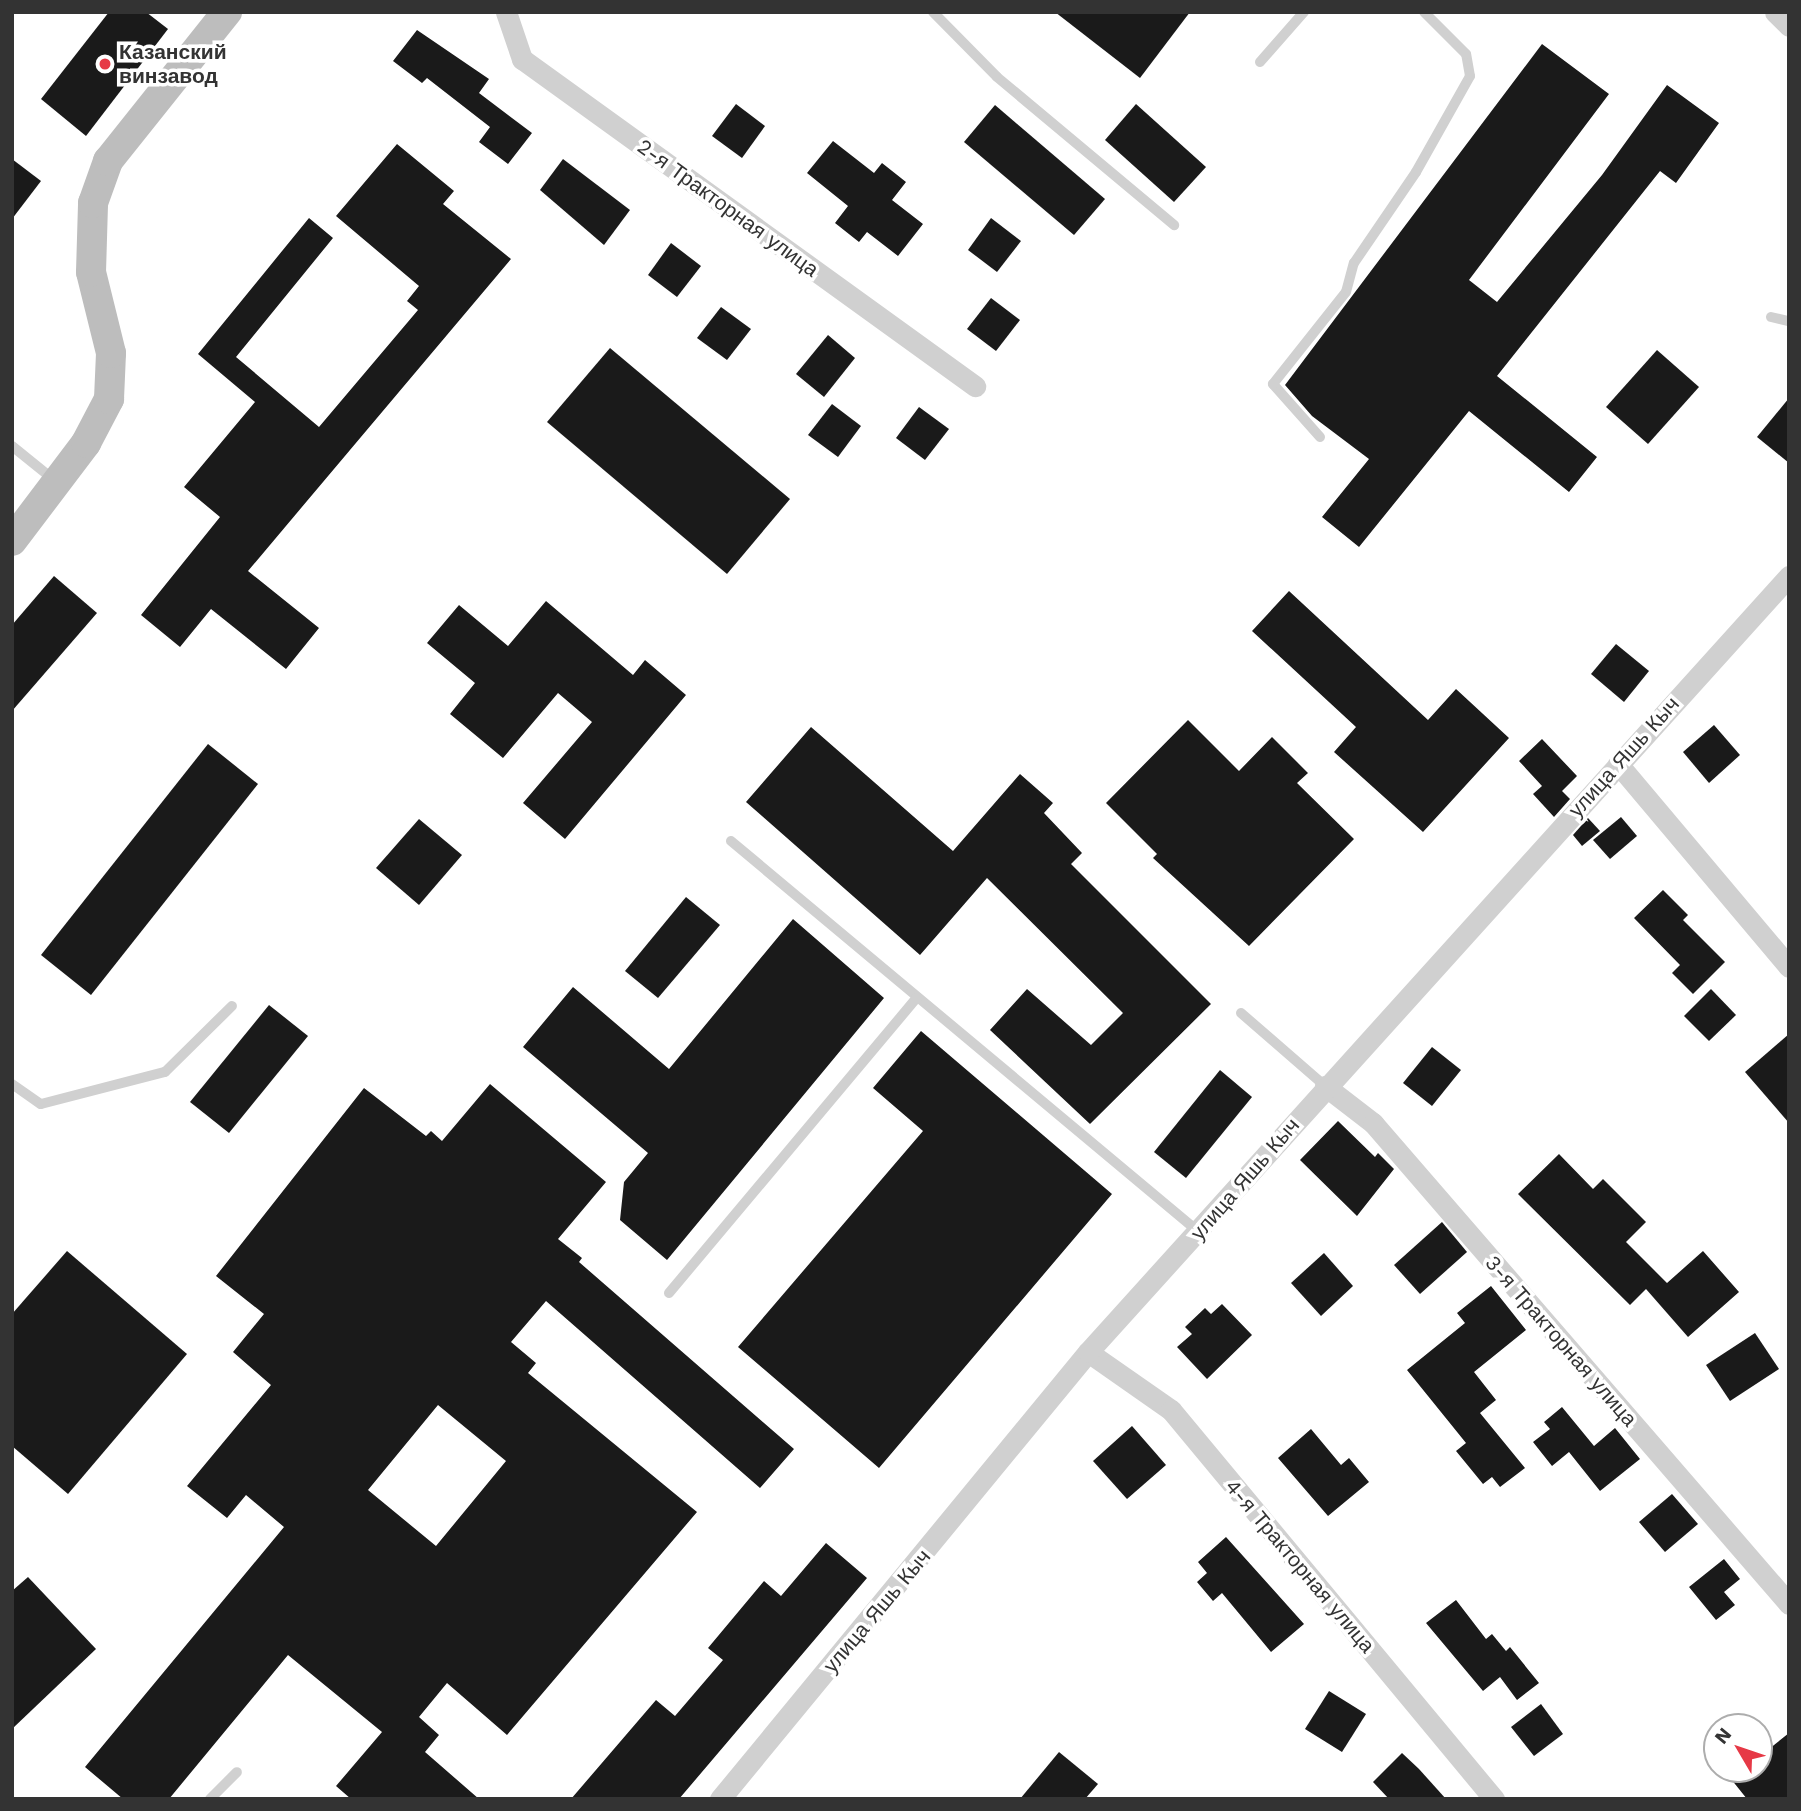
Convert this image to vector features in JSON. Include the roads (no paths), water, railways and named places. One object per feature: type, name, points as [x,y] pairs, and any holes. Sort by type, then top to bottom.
[{"type":"street","name":"2-я Тракторная улица","points":[[506,12],[522,59],[975,386]]},
{"type":"street","points":[[1775,12],[1789,26]]},
{"type":"street","points":[[12,541],[86,443],[109,398],[111,353],[92,271],[93,203],[108,161],[222,14]]},
{"type":"street","name":"улица Яшь Кыч","points":[[720,1799],[1088,1352],[1200,1233],[1325,1086],[1789,576]]},
{"type":"street","points":[[1618,764],[1789,967]]},
{"type":"street","name":"3-я Тракторная улица","points":[[1325,1086],[1373,1123],[1789,1604]]},
{"type":"street","name":"4-я Тракторная улица","points":[[1088,1352],[1171,1410],[1494,1799]]},
{"type":"lane","points":[[933,12],[997,77],[1174,225]]},
{"type":"lane","points":[[1260,62],[1304,12]]},
{"type":"lane","points":[[1320,436],[1273,384],[1346,292],[1354,263],[1416,172],[1469,76],[1466,54],[1424,12]]},
{"type":"lane","points":[[1771,317],[1789,321]]},
{"type":"lane","points":[[12,446],[57,482]]},
{"type":"lane","points":[[732,841],[1200,1233]]},
{"type":"lane","points":[[669,1293],[917,997]]},
{"type":"lane","points":[[12,1084],[41,1104],[165,1072],[232,1006]]},
{"type":"lane","points":[[1241,1013],[1325,1086]]},
{"type":"lane","points":[[211,1799],[237,1772]]},
{"type":"place","name":"Казанский винзавод","points":[[105,64]]}]
